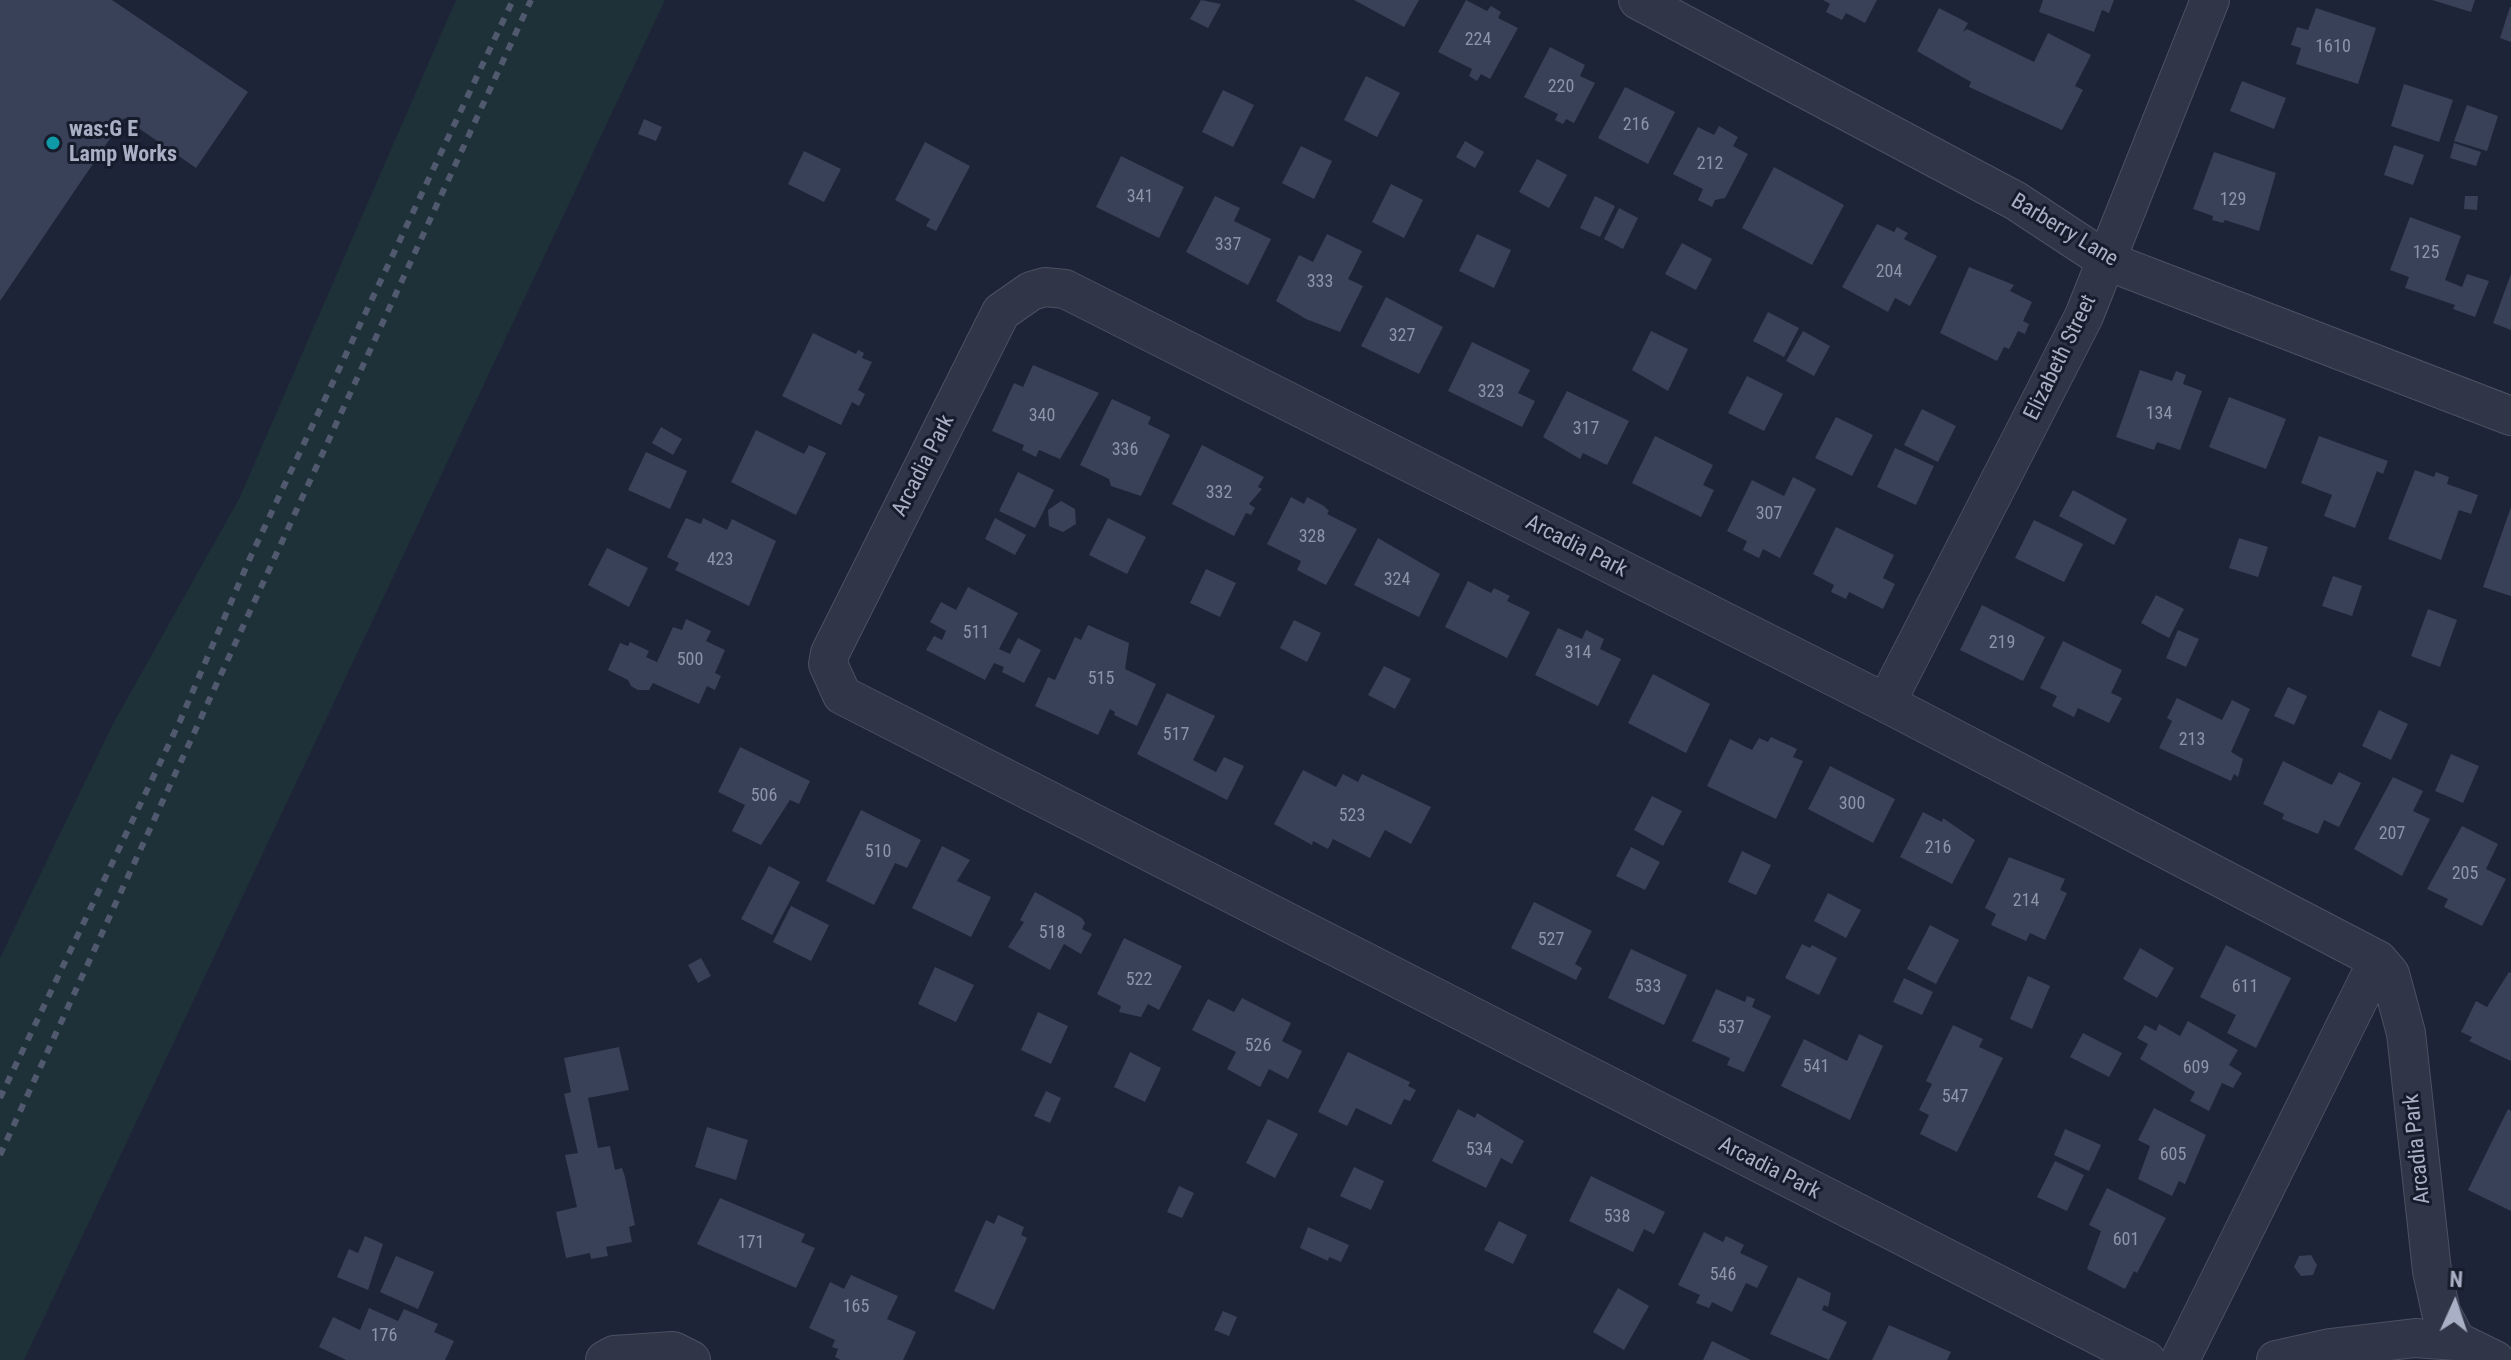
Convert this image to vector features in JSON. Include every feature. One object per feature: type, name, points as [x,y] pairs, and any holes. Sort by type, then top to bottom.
[{"type":"street","name":"Barberry Lane","points":[[1638,0],[2016,201],[2107,261],[2511,416]]},
{"type":"street","name":"Elizabeth Street","points":[[1886,703],[2084,316],[2210,0]]},
{"type":"street","name":"Arcadia Park","points":[[2146,1360],[842,695],[834,684],[828,664],[830,653],[1001,312],[1031,291],[1045,287],[1065,289],[1886,703],[2378,960],[2390,974],[2406,1033],[2432,1271],[2441,1312],[2456,1341]]},
{"type":"street","points":[[2180,1360],[2378,960]]},
{"type":"street","points":[[2276,1360],[2330,1348],[2415,1338],[2456,1341],[2495,1360]]},
{"type":"street","points":[[605,1360],[614,1355],[673,1351],[691,1360]]},
{"type":"shaded area","points":[[456,0],[665,0],[24,1360],[0,1360],[0,958],[113,724],[239,499]]},
{"type":"building","name":"was:G E Lamp Works","points":[[0,0],[112,0],[248,92],[196,168],[124,118],[0,301]]},
{"type":"building","points":[[1201,0],[1221,4],[1208,28],[1190,19]]},
{"type":"building","points":[[1354,0],[1419,0],[1404,27]]},
{"type":"building","points":[[1466,0],[1487,11],[1491,6],[1501,12],[1498,18],[1518,28],[1490,79],[1481,74],[1477,81],[1469,76],[1472,69],[1438,52]]},
{"type":"building","points":[[1823,0],[1877,0],[1865,23],[1846,13],[1842,20],[1826,12],[1830,4]]},
{"type":"building","points":[[2043,0],[2114,0],[2109,13],[2102,10],[2094,32],[2039,12]]},
{"type":"building","points":[[2432,0],[2475,0],[2471,12]]},
{"type":"building","points":[[2511,7],[2511,42],[2500,38]]},
{"type":"building","points":[[1939,8],[1968,23],[1963,32],[1967,29],[2034,62],[2048,33],[2091,55],[2075,86],[2083,90],[2062,130],[1969,87],[1971,82],[1917,51]]},
{"type":"building","points":[[2316,8],[2376,28],[2358,84],[2296,64],[2301,48],[2291,45],[2297,27],[2308,30]]},
{"type":"building","points":[[1550,47],[1585,65],[1580,76],[1595,83],[1574,123],[1566,119],[1563,124],[1555,120],[1558,114],[1524,97]]},
{"type":"building","points":[[1366,76],[1400,93],[1377,137],[1344,120]]},
{"type":"building","points":[[2242,81],[2286,98],[2274,129],[2230,111]]},
{"type":"building","points":[[2404,84],[2453,100],[2439,142],[2391,126]]},
{"type":"building","points":[[1625,87],[1675,112],[1648,164],[1598,138]]},
{"type":"building","points":[[1223,90],[1254,105],[1233,147],[1202,132]]},
{"type":"building","points":[[2467,105],[2498,116],[2487,151],[2454,141]]},
{"type":"building","points":[[644,119],[662,127],[656,141],[638,134]]},
{"type":"building","points":[[1719,126],[1738,137],[1733,146],[1748,154],[1725,198],[1715,200],[1712,207],[1698,200],[1703,189],[1673,174],[1698,127],[1714,135]]},
{"type":"building","points":[[1465,141],[1484,152],[1475,168],[1456,157]]},
{"type":"building","points":[[925,142],[970,166],[936,231],[926,226],[930,219],[895,200]]},
{"type":"building","points":[[2454,143],[2481,152],[2476,166],[2450,158]]},
{"type":"building","points":[[2394,145],[2424,155],[2413,185],[2384,175]]},
{"type":"building","points":[[1301,146],[1332,161],[1314,199],[1282,183]]},
{"type":"building","points":[[804,151],[841,169],[824,202],[788,184]]},
{"type":"building","points":[[2214,152],[2276,173],[2259,231],[2225,220],[2223,223],[2212,220],[2213,216],[2193,209]]},
{"type":"building","points":[[1121,156],[1184,187],[1159,238],[1096,207]]},
{"type":"building","points":[[1537,159],[1567,175],[1549,208],[1519,192]]},
{"type":"building","points":[[1774,167],[1844,205],[1812,265],[1742,228]]},
{"type":"building","points":[[1391,184],[1423,200],[1404,238],[1372,222]]},
{"type":"building","points":[[1215,196],[1240,208],[1234,221],[1271,239],[1248,285],[1186,252]]},
{"type":"building","points":[[1595,196],[1615,206],[1600,237],[1580,228]]},
{"type":"building","points":[[2465,196],[2478,196],[2477,210],[2464,209]]},
{"type":"building","points":[[1619,208],[1638,218],[1623,249],[1604,239]]},
{"type":"building","points":[[2410,217],[2461,236],[2445,280],[2462,287],[2467,274],[2489,281],[2475,317],[2453,309],[2455,305],[2405,288],[2409,277],[2390,270]]},
{"type":"building","points":[[1877,224],[1894,232],[1897,227],[1908,233],[1904,239],[1937,256],[1910,306],[1895,298],[1888,312],[1842,287]]},
{"type":"building","points":[[1327,234],[1362,251],[1348,279],[1363,286],[1340,332],[1306,319],[1276,301],[1299,255],[1313,262]]},
{"type":"building","points":[[1477,234],[1511,250],[1494,288],[1459,271]]},
{"type":"building","points":[[1682,243],[1712,259],[1696,290],[1665,274]]},
{"type":"building","points":[[1969,267],[2014,285],[2010,291],[2032,302],[2023,321],[2029,324],[2025,334],[2018,331],[2009,349],[2004,347],[1997,361],[1940,333]]},
{"type":"building","points":[[2511,274],[2511,330],[2493,323]]},
{"type":"building","points":[[1386,297],[1443,327],[1419,374],[1361,346]]},
{"type":"building","points":[[1768,312],[1799,328],[1784,357],[1753,341]]},
{"type":"building","points":[[1651,331],[1688,349],[1668,391],[1632,370]]},
{"type":"building","points":[[1803,331],[1830,346],[1814,376],[1786,361]]},
{"type":"building","points":[[813,333],[856,354],[858,350],[864,353],[862,358],[872,362],[858,390],[865,394],[859,406],[852,402],[841,425],[782,396]]},
{"type":"building","points":[[1472,342],[1530,370],[1518,393],[1535,401],[1522,427],[1448,391]]},
{"type":"building","points":[[1033,365],[1099,393],[1060,459],[1039,450],[1036,457],[1022,450],[1024,445],[992,431],[1014,383],[1023,387]]},
{"type":"building","points":[[2140,370],[2172,381],[2176,371],[2186,375],[2183,384],[2202,391],[2180,450],[2157,442],[2154,450],[2116,437]]},
{"type":"building","points":[[1747,376],[1783,394],[1764,431],[1728,413]]},
{"type":"building","points":[[1567,391],[1629,421],[1607,465],[1583,453],[1580,459],[1543,437]]},
{"type":"building","points":[[2229,397],[2286,419],[2266,469],[2209,447]]},
{"type":"building","points":[[1112,399],[1151,417],[1148,424],[1170,435],[1141,496],[1111,486],[1109,479],[1080,465]]},
{"type":"building","points":[[1922,409],[1956,426],[1938,462],[1904,445]]},
{"type":"building","points":[[1836,417],[1873,435],[1852,476],[1815,458]]},
{"type":"building","points":[[661,427],[682,439],[673,455],[652,443]]},
{"type":"building","points":[[756,430],[804,454],[809,445],[826,453],[796,515],[731,482]]},
{"type":"building","points":[[1655,436],[1713,465],[1703,485],[1714,490],[1701,517],[1632,483]]},
{"type":"building","points":[[2319,436],[2388,461],[2383,474],[2377,471],[2355,528],[2324,516],[2332,495],[2301,483]]},
{"type":"building","points":[[1202,445],[1264,477],[1258,487],[1262,489],[1249,504],[1255,508],[1251,515],[1246,513],[1234,536],[1172,504]]},
{"type":"building","points":[[1895,448],[1934,466],[1916,505],[1877,487]]},
{"type":"building","points":[[646,452],[687,471],[670,509],[628,490]]},
{"type":"building","points":[[2415,470],[2434,477],[2436,472],[2449,477],[2447,484],[2478,495],[2471,514],[2459,510],[2441,560],[2388,539]]},
{"type":"building","points":[[1018,472],[1054,490],[1035,528],[999,511]]},
{"type":"building","points":[[1793,477],[1816,489],[1780,558],[1763,549],[1759,558],[1743,550],[1747,541],[1727,531],[1752,480],[1784,496]]},
{"type":"building","points":[[2073,490],[2127,519],[2114,545],[2059,516]]},
{"type":"building","points":[[1291,497],[1304,504],[1307,497],[1324,506],[1329,511],[1327,514],[1357,529],[1326,585],[1297,570],[1301,561],[1267,544]]},
{"type":"building","points":[[1061,501],[1075,509],[1076,524],[1063,532],[1049,526],[1048,510]]},
{"type":"building","points":[[2511,507],[2511,596],[2483,587]]},
{"type":"building","points":[[686,518],[701,524],[703,518],[727,530],[732,519],[776,541],[749,606],[675,570],[679,563],[667,557]]},
{"type":"building","points":[[995,518],[1026,535],[1015,555],[985,539]]},
{"type":"building","points":[[1108,518],[1146,537],[1127,574],[1089,555]]},
{"type":"building","points":[[2034,520],[2083,544],[2064,582],[2015,558]]},
{"type":"building","points":[[1836,527],[1894,555],[1883,578],[1895,584],[1883,609],[1849,592],[1846,599],[1831,592],[1834,585],[1813,574]]},
{"type":"building","points":[[1378,538],[1440,574],[1419,617],[1354,585]]},
{"type":"building","points":[[2239,538],[2268,547],[2258,577],[2229,568]]},
{"type":"building","points":[[607,548],[648,568],[629,607],[588,585]]},
{"type":"building","points":[[1206,569],[1236,583],[1220,617],[1190,603]]},
{"type":"building","points":[[2333,576],[2362,586],[2352,616],[2322,606]]},
{"type":"building","points":[[1468,581],[1491,593],[1494,588],[1510,596],[1507,601],[1530,612],[1507,658],[1445,627]]},
{"type":"building","points":[[968,587],[1018,613],[999,649],[1010,654],[1018,638],[1041,650],[1024,683],[1002,672],[1004,667],[994,663],[985,680],[926,650],[934,636],[942,640],[946,631],[930,622],[941,602],[956,610]]},
{"type":"building","points":[[2156,595],[2184,609],[2169,638],[2141,623]]},
{"type":"building","points":[[1982,605],[2045,637],[2023,681],[1960,650]]},
{"type":"building","points":[[2428,609],[2457,620],[2440,667],[2411,656]]},
{"type":"building","points":[[686,619],[711,631],[706,641],[725,650],[715,673],[721,676],[715,690],[707,686],[699,704],[653,683],[649,690],[638,690],[628,680],[608,670],[620,643],[628,646],[630,642],[649,651],[646,657],[657,662],[673,627],[682,630]]},
{"type":"building","points":[[1294,620],[1321,633],[1307,662],[1280,648]]},
{"type":"building","points":[[1088,625],[1129,643],[1125,669],[1156,684],[1137,726],[1114,715],[1115,712],[1110,709],[1098,735],[1035,706],[1048,677],[1055,680],[1075,637],[1081,640]]},
{"type":"building","points":[[1558,628],[1582,639],[1586,630],[1604,639],[1600,649],[1621,659],[1598,706],[1535,675]]},
{"type":"building","points":[[2178,630],[2199,639],[2186,667],[2166,658]]},
{"type":"building","points":[[2063,641],[2122,670],[2111,693],[2122,698],[2109,723],[2078,708],[2074,717],[2052,706],[2057,696],[2040,688]]},
{"type":"building","points":[[1384,666],[1411,679],[1395,709],[1368,695]]},
{"type":"building","points":[[1653,674],[1710,704],[1686,753],[1628,723]]},
{"type":"building","points":[[2288,687],[2307,696],[2294,725],[2274,716]]},
{"type":"building","points":[[1167,693],[1215,716],[1193,760],[1216,772],[1224,757],[1244,766],[1227,800],[1137,754]]},
{"type":"building","points":[[2177,698],[2222,720],[2232,700],[2250,709],[2231,752],[2243,759],[2238,777],[2234,774],[2231,781],[2159,748],[2172,721],[2167,718]]},
{"type":"building","points":[[2379,710],[2408,724],[2391,760],[2362,746]]},
{"type":"building","points":[[1771,737],[1797,749],[1793,757],[1803,761],[1776,819],[1707,786],[1730,739],[1752,750],[1759,738],[1768,742]]},
{"type":"building","points":[[740,747],[810,781],[799,804],[790,800],[761,845],[732,831],[745,805],[718,792]]},
{"type":"building","points":[[2451,754],[2479,766],[2463,803],[2435,791]]},
{"type":"building","points":[[2283,761],[2332,785],[2339,772],[2361,783],[2339,827],[2324,820],[2318,834],[2282,819],[2284,814],[2263,804]]},
{"type":"building","points":[[1830,766],[1895,799],[1873,843],[1808,809]]},
{"type":"building","points":[[1303,770],[1336,787],[1343,774],[1358,782],[1362,774],[1431,807],[1411,844],[1385,830],[1370,858],[1333,839],[1328,849],[1313,841],[1312,845],[1274,824]]},
{"type":"building","points":[[2393,777],[2423,791],[2413,811],[2430,819],[2402,876],[2354,849]]},
{"type":"building","points":[[1652,796],[1682,811],[1663,846],[1634,830]]},
{"type":"building","points":[[861,810],[921,840],[907,868],[895,863],[874,905],[826,881]]},
{"type":"building","points":[[1923,812],[1942,822],[1943,818],[1975,840],[1952,884],[1900,857]]},
{"type":"building","points":[[2462,826],[2498,844],[2486,869],[2506,879],[2482,926],[2444,907],[2448,899],[2427,889]]},
{"type":"building","points":[[942,846],[970,860],[957,881],[991,897],[971,937],[912,908]]},
{"type":"building","points":[[1631,847],[1660,862],[1645,890],[1616,876]]},
{"type":"building","points":[[1742,851],[1771,865],[1756,895],[1728,882]]},
{"type":"building","points":[[2009,857],[2065,879],[2060,890],[2067,893],[2045,940],[2030,933],[2026,941],[1991,925],[1996,914],[1985,908]]},
{"type":"building","points":[[769,866],[800,882],[772,935],[741,919]]},
{"type":"building","points":[[1035,892],[1082,918],[1085,923],[1082,929],[1092,934],[1081,954],[1064,944],[1050,970],[1008,947],[1024,922],[1020,920]]},
{"type":"building","points":[[1828,893],[1861,910],[1846,938],[1814,921]]},
{"type":"building","points":[[1534,902],[1592,931],[1575,964],[1582,968],[1576,980],[1511,948]]},
{"type":"building","points":[[791,906],[829,925],[811,961],[773,942]]},
{"type":"building","points":[[1930,925],[1959,940],[1936,984],[1907,969]]},
{"type":"building","points":[[1124,938],[1182,966],[1159,1010],[1148,1004],[1141,1017],[1119,1012],[1121,1006],[1097,994]]},
{"type":"building","points":[[1802,944],[1810,948],[1812,945],[1837,958],[1819,995],[1785,978]]},
{"type":"building","points":[[2226,945],[2291,978],[2256,1048],[2227,1033],[2236,1015],[2200,997]]},
{"type":"building","points":[[2140,948],[2174,968],[2157,998],[2123,979]]},
{"type":"building","points":[[1631,949],[1687,975],[1664,1025],[1608,998]]},
{"type":"building","points":[[701,958],[711,976],[698,983],[688,965]]},
{"type":"building","points":[[935,967],[974,985],[956,1022],[918,1004]]},
{"type":"building","points":[[2509,972],[2511,1061],[2469,1041],[2472,1037],[2461,1032],[2476,1001],[2487,1007]]},
{"type":"building","points":[[2028,976],[2050,986],[2032,1029],[2010,1019]]},
{"type":"building","points":[[1904,978],[1933,992],[1922,1015],[1893,1002]]},
{"type":"building","points":[[1716,989],[1745,1002],[1747,996],[1755,999],[1752,1007],[1771,1016],[1744,1072],[1727,1065],[1730,1058],[1692,1041]]},
{"type":"building","points":[[1242,998],[1291,1023],[1282,1041],[1302,1051],[1288,1079],[1269,1069],[1260,1087],[1227,1069],[1236,1052],[1192,1030],[1208,999],[1234,1012]]},
{"type":"building","points":[[1038,1012],[1068,1026],[1051,1064],[1021,1050]]},
{"type":"building","points":[[2188,1021],[2238,1050],[2229,1065],[2242,1073],[2233,1088],[2222,1083],[2209,1111],[2190,1101],[2195,1092],[2140,1059],[2148,1044],[2137,1038],[2145,1025],[2156,1031],[2159,1024],[2180,1036]]},
{"type":"building","points":[[1953,1025],[1983,1039],[1979,1047],[2003,1058],[1957,1152],[1920,1134],[1929,1115],[1919,1110],[1932,1084],[1926,1081]]},
{"type":"building","points":[[2083,1033],[2122,1053],[2109,1077],[2070,1057]]},
{"type":"building","points":[[1859,1034],[1883,1046],[1850,1120],[1781,1086],[1804,1039],[1847,1061]]},
{"type":"building","points":[[619,1047],[629,1090],[588,1098],[598,1148],[610,1146],[615,1170],[622,1168],[625,1177],[635,1225],[629,1227],[632,1242],[606,1247],[608,1256],[591,1259],[590,1253],[566,1258],[556,1212],[577,1207],[565,1155],[578,1153],[564,1094],[571,1092],[564,1058]]},
{"type":"building","points":[[1130,1052],[1161,1068],[1145,1102],[1114,1087]]},
{"type":"building","points":[[1348,1052],[1410,1082],[1408,1086],[1416,1090],[1410,1101],[1404,1099],[1391,1125],[1356,1108],[1347,1126],[1318,1112]]},
{"type":"building","points":[[1046,1091],[1061,1098],[1050,1123],[1034,1116]]},
{"type":"building","points":[[2154,1108],[2206,1135],[2185,1184],[2179,1181],[2172,1196],[2138,1179],[2150,1146],[2138,1140]]},
{"type":"building","points":[[1458,1109],[1475,1118],[1477,1113],[1524,1141],[1512,1164],[1501,1158],[1486,1188],[1432,1161]]},
{"type":"building","points":[[2508,1109],[2511,1111],[2511,1211],[2468,1190]]},
{"type":"building","points":[[1268,1119],[1298,1134],[1275,1178],[1246,1163]]},
{"type":"building","points":[[707,1127],[748,1140],[736,1180],[695,1167]]},
{"type":"building","points":[[2065,1129],[2101,1145],[2089,1171],[2054,1155]]},
{"type":"building","points":[[2055,1161],[2084,1175],[2067,1211],[2037,1197]]},
{"type":"building","points":[[1354,1167],[1384,1181],[1371,1210],[1340,1196]]},
{"type":"building","points":[[1591,1176],[1665,1212],[1654,1234],[1644,1229],[1633,1252],[1569,1221]]},
{"type":"building","points":[[1179,1186],[1194,1193],[1182,1218],[1167,1212]]},
{"type":"building","points":[[2107,1188],[2166,1218],[2125,1289],[2087,1269],[2101,1231],[2089,1225]]},
{"type":"building","points":[[720,1198],[805,1234],[801,1242],[815,1248],[796,1288],[697,1244]]},
{"type":"building","points":[[998,1215],[1024,1227],[1021,1235],[1027,1238],[994,1310],[954,1291],[986,1220],[994,1224]]},
{"type":"building","points":[[1499,1221],[1527,1235],[1513,1264],[1484,1250]]},
{"type":"building","points":[[1308,1227],[1349,1245],[1341,1262],[1329,1257],[1328,1261],[1300,1248]]},
{"type":"building","points":[[1704,1232],[1723,1242],[1726,1236],[1744,1245],[1740,1253],[1768,1266],[1757,1288],[1746,1283],[1732,1312],[1712,1302],[1709,1308],[1696,1303],[1700,1295],[1678,1285]]},
{"type":"building","points":[[365,1236],[383,1244],[368,1290],[337,1277],[349,1249],[358,1253]]},
{"type":"building","points":[[2311,1255],[2317,1265],[2313,1275],[2301,1276],[2294,1267],[2299,1256]]},
{"type":"building","points":[[396,1256],[434,1272],[418,1309],[380,1292]]},
{"type":"building","points":[[851,1275],[898,1296],[887,1319],[916,1332],[903,1360],[841,1360],[835,1357],[838,1349],[832,1347],[835,1340],[809,1328],[830,1282],[844,1289]]},
{"type":"building","points":[[1798,1277],[1831,1293],[1828,1307],[1824,1305],[1822,1310],[1847,1322],[1829,1360],[1770,1334]]},
{"type":"building","points":[[1618,1288],[1649,1306],[1624,1350],[1593,1332]]},
{"type":"building","points":[[369,1308],[398,1321],[404,1309],[438,1324],[434,1332],[454,1341],[445,1360],[346,1360],[319,1347],[333,1317],[360,1330]]},
{"type":"building","points":[[1223,1311],[1237,1317],[1229,1336],[1214,1330]]},
{"type":"building","points":[[1889,1325],[1951,1352],[1947,1360],[1872,1360]]},
{"type":"building","points":[[1712,1341],[1751,1360],[1703,1360]]},
{"type":"railway","points":[[0,1098],[180,721],[250,558],[513,0]]},
{"type":"railway","points":[[0,1155],[531,0]]},
{"type":"place","name":"was:G E Lamp Works","points":[[53,143]]}]
